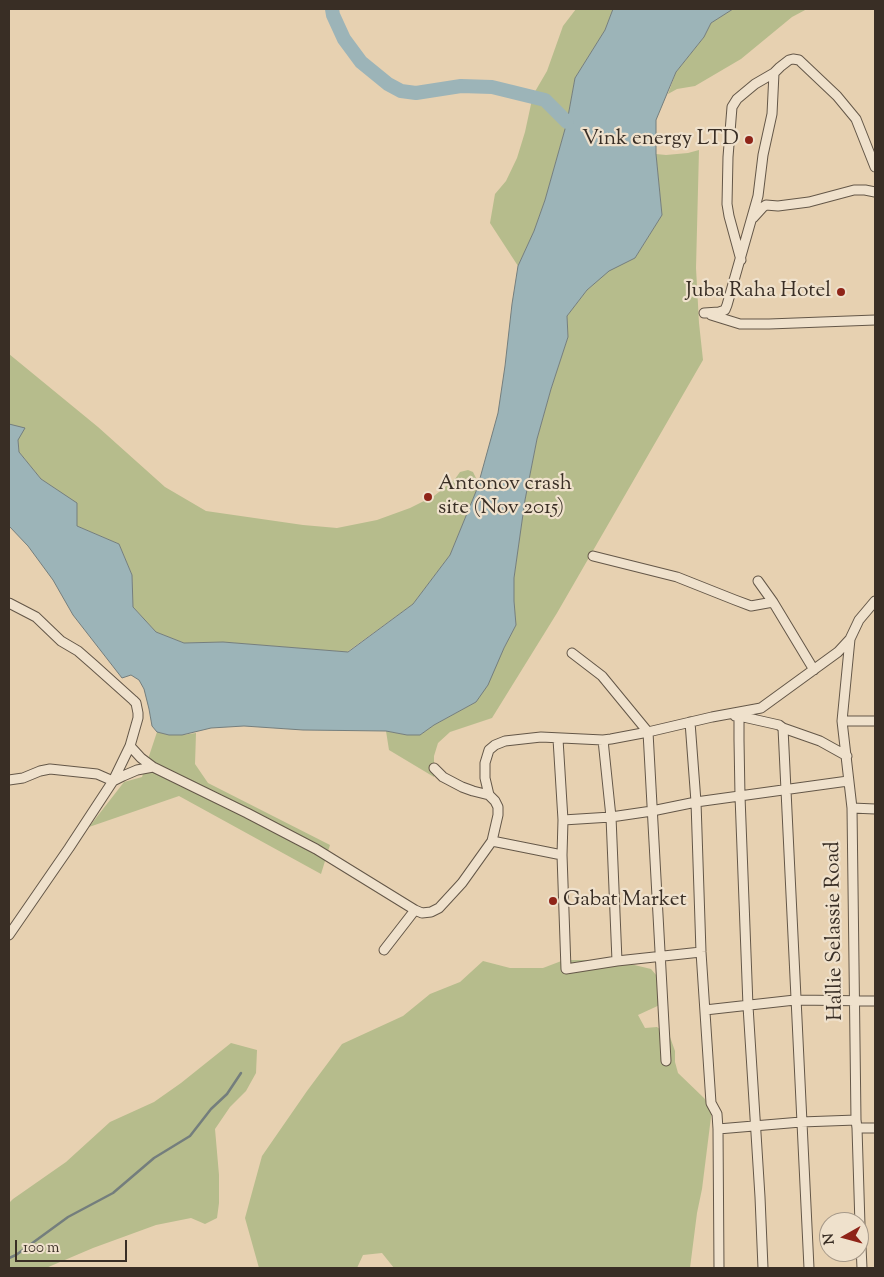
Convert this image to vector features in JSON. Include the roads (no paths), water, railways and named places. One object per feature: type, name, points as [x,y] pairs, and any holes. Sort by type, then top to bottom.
[{"type":"street","points":[[741,260],[728,216],[728,157],[732,107],[737,99],[754,84],[774,73],[786,62],[793,59],[799,60],[823,81],[856,118],[875,167]]},
{"type":"street","points":[[774,73],[772,114],[763,155],[758,196],[728,305],[724,310],[704,313],[740,324],[875,320]]},
{"type":"street","points":[[752,219],[766,205],[778,206],[809,202],[854,190],[875,192]]},
{"type":"street","points":[[593,556],[677,577],[751,606],[773,602]]},
{"type":"street","points":[[758,581],[773,602],[814,670]]},
{"type":"street","name":"Hallie Selassie Road","points":[[862,1268],[856,1124],[852,808],[842,721],[850,639],[860,620],[875,601]]},
{"type":"street","points":[[9,603],[36,617],[61,641],[89,660],[133,700],[137,708],[138,718],[130,746],[113,781],[9,935]]},
{"type":"street","points":[[489,795],[485,778],[485,763],[489,750],[495,745],[506,741],[541,737],[603,740],[761,708],[838,652],[850,639]]},
{"type":"street","points":[[572,654],[602,676],[648,732],[666,1061]]},
{"type":"street","points":[[712,717],[739,716],[779,725],[820,741],[846,756]]},
{"type":"street","points":[[739,716],[748,1006],[763,1268]]},
{"type":"street","points":[[842,721],[875,721]]},
{"type":"street","points":[[690,722],[696,802],[701,952],[711,1103],[717,1114],[718,1129],[719,1268]]},
{"type":"street","points":[[783,728],[809,1268]]},
{"type":"street","points":[[558,738],[563,820],[562,855],[566,969],[701,952]]},
{"type":"street","points":[[603,740],[611,818],[618,961]]},
{"type":"street","points":[[130,746],[153,767],[316,849],[415,910],[422,912],[431,912],[439,908],[462,883],[492,842],[498,816],[498,807],[489,795],[462,787],[443,777],[434,768]]},
{"type":"street","points":[[113,781],[137,770],[153,767]]},
{"type":"street","points":[[9,780],[23,778],[50,769],[97,774],[113,781]]},
{"type":"street","points":[[563,820],[611,818],[652,812],[696,802],[848,781]]},
{"type":"street","points":[[852,808],[875,809]]},
{"type":"street","points":[[492,842],[562,855]]},
{"type":"street","points":[[384,950],[415,910]]},
{"type":"street","points":[[705,1010],[795,1000],[875,1001]]},
{"type":"street","points":[[718,1129],[801,1122],[856,1124],[875,1128]]},
{"type":"water","points":[[613,9],[733,9],[711,23],[704,37],[676,72],[656,120],[656,154],[662,215],[635,258],[609,271],[587,290],[567,316],[568,337],[537,439],[525,500],[514,578],[516,625],[488,685],[476,702],[434,725],[420,735],[407,735],[386,731],[303,730],[244,726],[211,728],[182,735],[169,735],[157,732],[152,726],[144,689],[139,680],[131,675],[122,678],[73,615],[53,580],[28,546],[9,526],[9,424],[25,428],[18,440],[19,452],[41,479],[77,503],[77,526],[119,544],[132,575],[133,607],[156,632],[184,643],[223,642],[348,652],[413,604],[450,555],[477,489],[498,413],[518,266],[534,231],[545,200],[567,122],[575,78],[605,30]]},
{"type":"waterway","points":[[332,9],[344,39],[361,62],[388,84],[401,91],[416,93],[461,86],[492,87],[545,100],[567,122]]},
{"type":"waterway","points":[[9,1258],[16,1255],[68,1217],[113,1193],[154,1158],[190,1136],[211,1109],[227,1094],[241,1073]]},
{"type":"place","name":"Vink energy LTD","points":[[749,140]]},
{"type":"place","name":"Juba Raha Hotel","points":[[841,292]]},
{"type":"place","name":"Antonov crash site (Nov 2015)","points":[[428,497]]},
{"type":"place","name":"Gabat Market","points":[[553,901]]}]
